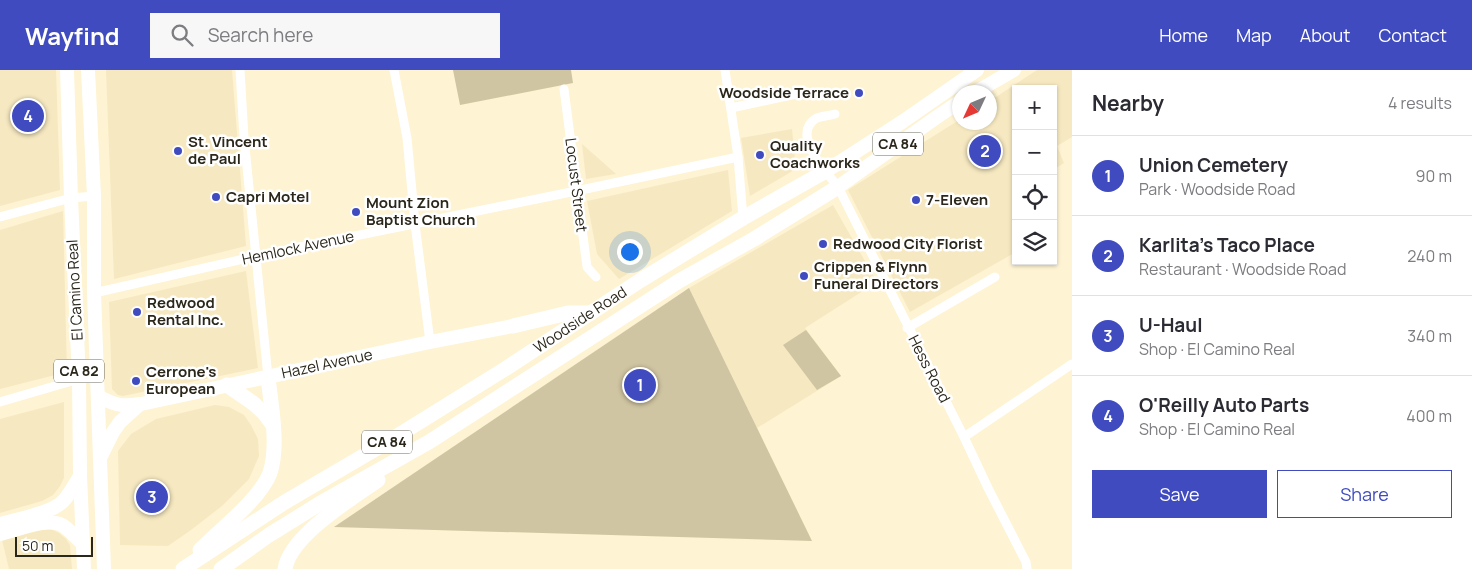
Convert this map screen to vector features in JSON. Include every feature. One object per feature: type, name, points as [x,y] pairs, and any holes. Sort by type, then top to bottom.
[{"type":"highway","name":"Woodside Road","points":[[182,569],[285,502],[497,374],[636,284],[743,218],[826,171]]},
{"type":"highway","name":"Woodside Road","points":[[222,569],[268,535],[429,442],[679,282],[838,187]]},
{"type":"highway","points":[[513,326],[568,313],[591,313]]},
{"type":"highway","points":[[182,569],[252,500],[270,473],[274,439],[268,377]]},
{"type":"highway","points":[[227,385],[253,403],[273,425]]},
{"type":"highway","points":[[285,569],[286,562],[294,549],[320,523],[429,442]]},
{"type":"main road","name":"El Camino Real","points":[[67,70],[84,569]]},
{"type":"main road","name":"El Camino Real","points":[[88,70],[94,196],[94,293],[104,569]]},
{"type":"main road","name":"Woodside Road","points":[[826,171],[902,122],[977,70]]},
{"type":"main road","points":[[988,85],[1014,70]]},
{"type":"main road","name":"Woodside Road","points":[[838,187],[952,107]]},
{"type":"main road","name":"Hazel Avenue","points":[[98,396],[112,403],[126,406],[141,404],[513,326]]},
{"type":"main road","name":"Hazel Avenue","points":[[100,458],[120,422],[141,404]]},
{"type":"main road","points":[[4,530],[34,518],[39,513],[50,510],[65,500],[80,475]]},
{"type":"main road","points":[[4,530],[53,523],[63,526],[83,544]]},
{"type":"street","points":[[240,70],[244,137],[268,377]]},
{"type":"street","points":[[394,70],[407,138],[415,224],[430,342]]},
{"type":"street","points":[[725,70],[738,157],[743,218]]},
{"type":"street","name":"Locust Street","points":[[564,89],[587,267],[596,277]]},
{"type":"street","points":[[731,108],[805,92]]},
{"type":"street","name":"Hess Road","points":[[835,114],[816,119],[808,128],[807,138],[810,150],[838,187],[907,328],[1026,562],[1027,569]]},
{"type":"street","name":"Hemlock Avenue","points":[[94,293],[257,256],[738,157]]},
{"type":"street","points":[[0,217],[71,198],[94,196]]},
{"type":"street","points":[[907,328],[995,277]]},
{"type":"street","points":[[964,437],[1072,364]]},
{"type":"street","points":[[0,402],[79,379]]},
{"type":"shaded area","points":[[0,70],[56,70],[60,190],[0,206]]},
{"type":"shaded area","points":[[106,70],[232,70],[246,246],[114,279]]},
{"type":"shaded area","points":[[453,70],[571,70],[573,83],[460,105]]},
{"type":"shaded area","points":[[1037,70],[1072,70],[1072,137],[1057,146],[1057,85],[1014,85]]},
{"type":"shaded area","points":[[1012,86],[1012,254],[910,312],[848,190],[952,124],[952,130],[997,130],[997,96]]},
{"type":"shaded area","points":[[792,129],[796,169],[750,196],[741,138]]},
{"type":"shaded area","points":[[582,144],[616,174],[586,179]]},
{"type":"shaded area","points":[[1057,146],[1064,163],[1057,167]]},
{"type":"shaded area","points":[[728,170],[732,211],[619,279],[597,254],[587,201]]},
{"type":"shaded area","points":[[833,205],[877,282],[805,328],[841,376],[757,428],[689,288]]},
{"type":"shaded area","points":[[63,211],[67,372],[0,389],[0,230]]},
{"type":"shaded area","points":[[246,271],[258,368],[123,396],[118,395],[112,389],[109,302]]},
{"type":"shaded area","points":[[689,288],[812,541],[334,527]]},
{"type":"shaded area","points":[[806,330],[841,376],[817,390],[783,345]]},
{"type":"shaded area","points":[[64,402],[64,478],[60,486],[53,495],[42,501],[0,513],[0,419]]},
{"type":"shaded area","points":[[215,405],[229,407],[244,415],[258,439],[259,456],[249,479],[222,506],[168,546],[120,545],[118,451],[131,434],[156,419]]},
{"type":"shaded area","points":[[51,529],[59,533],[70,545],[72,569],[9,569],[2,540]]},
{"type":"place","name":"Woodside Terrace","points":[[859,93]]},
{"type":"place","name":"O'Reilly Auto Parts","points":[[28,116]]},
{"type":"place","name":"St. Vincent de Paul","points":[[178,151]]},
{"type":"place","name":"Karlita's Taco Place","points":[[985,151]]},
{"type":"place","name":"Quality Coachworks","points":[[760,155]]},
{"type":"place","name":"Capri Motel","points":[[216,197]]},
{"type":"place","name":"7-Eleven","points":[[916,200]]},
{"type":"place","name":"Mount Zion Baptist Church","points":[[356,212]]},
{"type":"place","name":"Redwood City Florist","points":[[823,244]]},
{"type":"place","name":"Crippen & Flynn Funeral Directors","points":[[804,276]]},
{"type":"place","name":"Redwood Rental Inc.","points":[[137,312]]},
{"type":"place","name":"Cerrone's European","points":[[136,381]]},
{"type":"place","name":"Union Cemetery","points":[[640,385]]},
{"type":"place","name":"U-Haul","points":[[152,497]]}]
